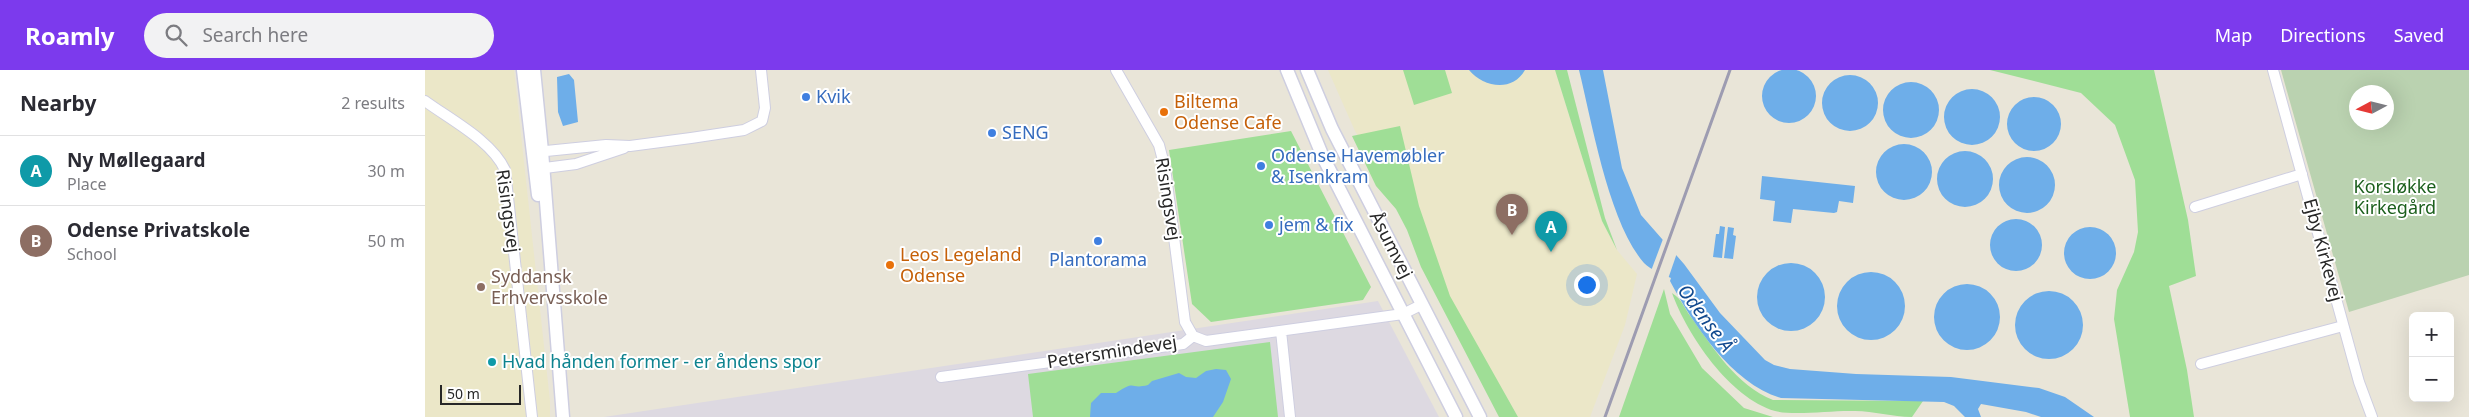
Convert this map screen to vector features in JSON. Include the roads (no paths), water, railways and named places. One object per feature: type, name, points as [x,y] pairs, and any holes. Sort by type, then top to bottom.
[{"type":"street","name":"Risingsvej","points":[[523,70],[537,151],[563,417]]},
{"type":"street","name":"Risingsvej","points":[[534,70],[537,151]]},
{"type":"street","points":[[537,151],[605,145],[630,146],[727,134],[756,126],[762,121],[765,108],[761,70]]},
{"type":"street","name":"Risingsvej","points":[[1116,70],[1159,145],[1165,168],[1185,322],[1193,336]]},
{"type":"street","name":"Åsumvej","points":[[1287,70],[1323,157],[1456,417]]},
{"type":"street","name":"Åsumvej","points":[[1307,70],[1331,129],[1480,417]]},
{"type":"street","name":"Ejby Kirkevej","points":[[2273,70],[2343,326],[2359,382],[2372,417]]},
{"type":"street","name":"Risingsvej","points":[[425,101],[491,149],[500,159],[505,170],[532,417]]},
{"type":"street","points":[[539,169],[576,164],[630,146]]},
{"type":"street","name":"Ejby Kirkevej","points":[[2195,207],[2302,174]]},
{"type":"street","name":"Petersmindevej","points":[[941,377],[1183,344],[1193,336],[1205,341],[1403,314],[1421,305]]},
{"type":"street","name":"Ejby Kirkevej","points":[[2201,364],[2343,326]]},
{"type":"street","points":[[1281,331],[1290,417]]},
{"type":"water","points":[[1784,69],[1794,69],[1804,73],[1812,81],[1816,96],[1812,111],[1804,119],[1794,123],[1784,123],[1774,119],[1766,111],[1762,101],[1762,91],[1766,81],[1774,73]]},
{"type":"water","points":[[1469,70],[1525,70],[1513,82],[1497,85],[1489,84]]},
{"type":"water","name":"Odense Å","points":[[1579,70],[1603,70],[1622,168],[1641,215],[1684,264],[1720,313],[1765,360],[1774,365],[1790,369],[1856,374],[1951,377],[2039,388],[2065,397],[2094,417],[2041,417],[2026,412],[1981,404],[1978,409],[1981,417],[1965,417],[1954,406],[1944,402],[1781,398],[1763,391],[1746,380],[1730,366],[1702,333],[1679,298],[1670,281],[1671,278],[1657,272],[1644,263],[1632,245],[1611,198]]},
{"type":"water","points":[[569,74],[574,80],[578,122],[563,126],[558,112],[557,77]]},
{"type":"water","points":[[1850,75],[1865,80],[1873,88],[1878,103],[1873,118],[1865,126],[1850,131],[1835,126],[1827,118],[1822,103],[1827,88],[1835,80]]},
{"type":"water","points":[[1911,82],[1922,84],[1931,90],[1937,99],[1939,110],[1937,121],[1931,130],[1922,136],[1911,138],[1900,136],[1891,130],[1885,121],[1883,110],[1885,99],[1891,90],[1900,84]]},
{"type":"water","points":[[1972,89],[1983,91],[1992,97],[1998,106],[2000,117],[1998,128],[1992,137],[1983,143],[1972,145],[1961,143],[1952,137],[1946,128],[1944,117],[1946,106],[1952,97],[1961,91]]},
{"type":"water","points":[[2029,97],[2039,97],[2049,101],[2057,109],[2061,124],[2057,139],[2049,147],[2039,151],[2029,151],[2019,147],[2011,139],[2007,129],[2007,119],[2011,109],[2019,101]]},
{"type":"water","points":[[1904,144],[1915,146],[1924,152],[1930,161],[1932,172],[1930,183],[1924,192],[1915,198],[1904,200],[1893,198],[1884,192],[1878,183],[1876,172],[1878,161],[1884,152],[1893,146]]},
{"type":"water","points":[[1965,151],[1976,153],[1985,159],[1991,168],[1993,179],[1991,190],[1985,199],[1976,205],[1965,207],[1954,205],[1945,199],[1939,190],[1937,179],[1939,168],[1945,159],[1954,153]]},
{"type":"water","points":[[2027,157],[2038,159],[2047,165],[2053,174],[2055,185],[2053,196],[2047,205],[2038,211],[2027,213],[2016,211],[2007,205],[2001,196],[1999,185],[2001,174],[2007,165],[2016,159]]},
{"type":"water","points":[[1762,176],[1855,186],[1853,203],[1839,201],[1837,212],[1834,213],[1793,209],[1791,223],[1773,221],[1775,201],[1760,199]]},
{"type":"water","points":[[2011,219],[2021,219],[2035,226],[2042,240],[2042,250],[2035,264],[2021,271],[2011,271],[2001,267],[1994,260],[1990,250],[1990,240],[1994,230],[2001,223]]},
{"type":"water","points":[[1720,226],[1725,227],[1722,258],[1713,257],[1716,234],[1719,234]]},
{"type":"water","points":[[1728,227],[1734,228],[1733,235],[1736,236],[1733,259],[1724,258]]},
{"type":"water","points":[[2090,227],[2100,229],[2108,235],[2114,243],[2116,253],[2114,263],[2108,271],[2100,277],[2090,279],[2080,277],[2072,271],[2066,263],[2064,253],[2066,243],[2072,235],[2080,229]]},
{"type":"water","points":[[1798,263],[1810,269],[1819,278],[1825,290],[1823,310],[1815,321],[1798,331],[1784,331],[1767,321],[1759,310],[1757,290],[1767,273],[1778,265]]},
{"type":"water","points":[[1871,272],[1884,275],[1895,282],[1902,293],[1905,306],[1902,319],[1895,330],[1884,337],[1871,340],[1858,337],[1847,330],[1840,319],[1837,306],[1840,293],[1847,282],[1858,275]]},
{"type":"water","points":[[1960,284],[1974,284],[1986,289],[1995,298],[2000,310],[1998,330],[1991,341],[1974,350],[1960,350],[1948,345],[1939,336],[1934,324],[1934,310],[1939,298],[1948,289]]},
{"type":"water","points":[[2049,291],[2062,294],[2073,301],[2080,312],[2083,325],[2080,338],[2073,349],[2062,356],[2049,359],[2036,356],[2025,349],[2018,338],[2015,325],[2018,312],[2025,301],[2036,294]]},
{"type":"water","points":[[1226,370],[1231,379],[1223,402],[1213,417],[1090,417],[1091,403],[1101,393],[1116,393],[1130,386],[1148,385],[1152,381],[1179,373],[1186,377],[1196,378],[1206,371]]},
{"type":"railway","points":[[1605,417],[1730,70]]},
{"type":"place","name":"Kvik","points":[[806,97]]},
{"type":"place","name":"Biltema Odense Cafe","points":[[1164,112]]},
{"type":"place","name":"SENG","points":[[992,133]]},
{"type":"place","name":"Odense Havemøbler & Isenkram","points":[[1261,166]]},
{"type":"place","name":"jem & fix","points":[[1269,225]]},
{"type":"place","name":"Odense Privatskole","points":[[1512,235]]},
{"type":"place","name":"Plantorama","points":[[1098,241]]},
{"type":"place","name":"Ny Møllegaard","points":[[1551,252]]},
{"type":"place","name":"Leos Legeland Odense","points":[[890,265]]},
{"type":"place","name":"Syddansk Erhvervsskole","points":[[481,287]]},
{"type":"place","name":"Hvad hånden former - er åndens spor","points":[[492,362]]},
{"type":"park label","name":"Korsløkke Kirkegård","points":[[2395,197]]}]
